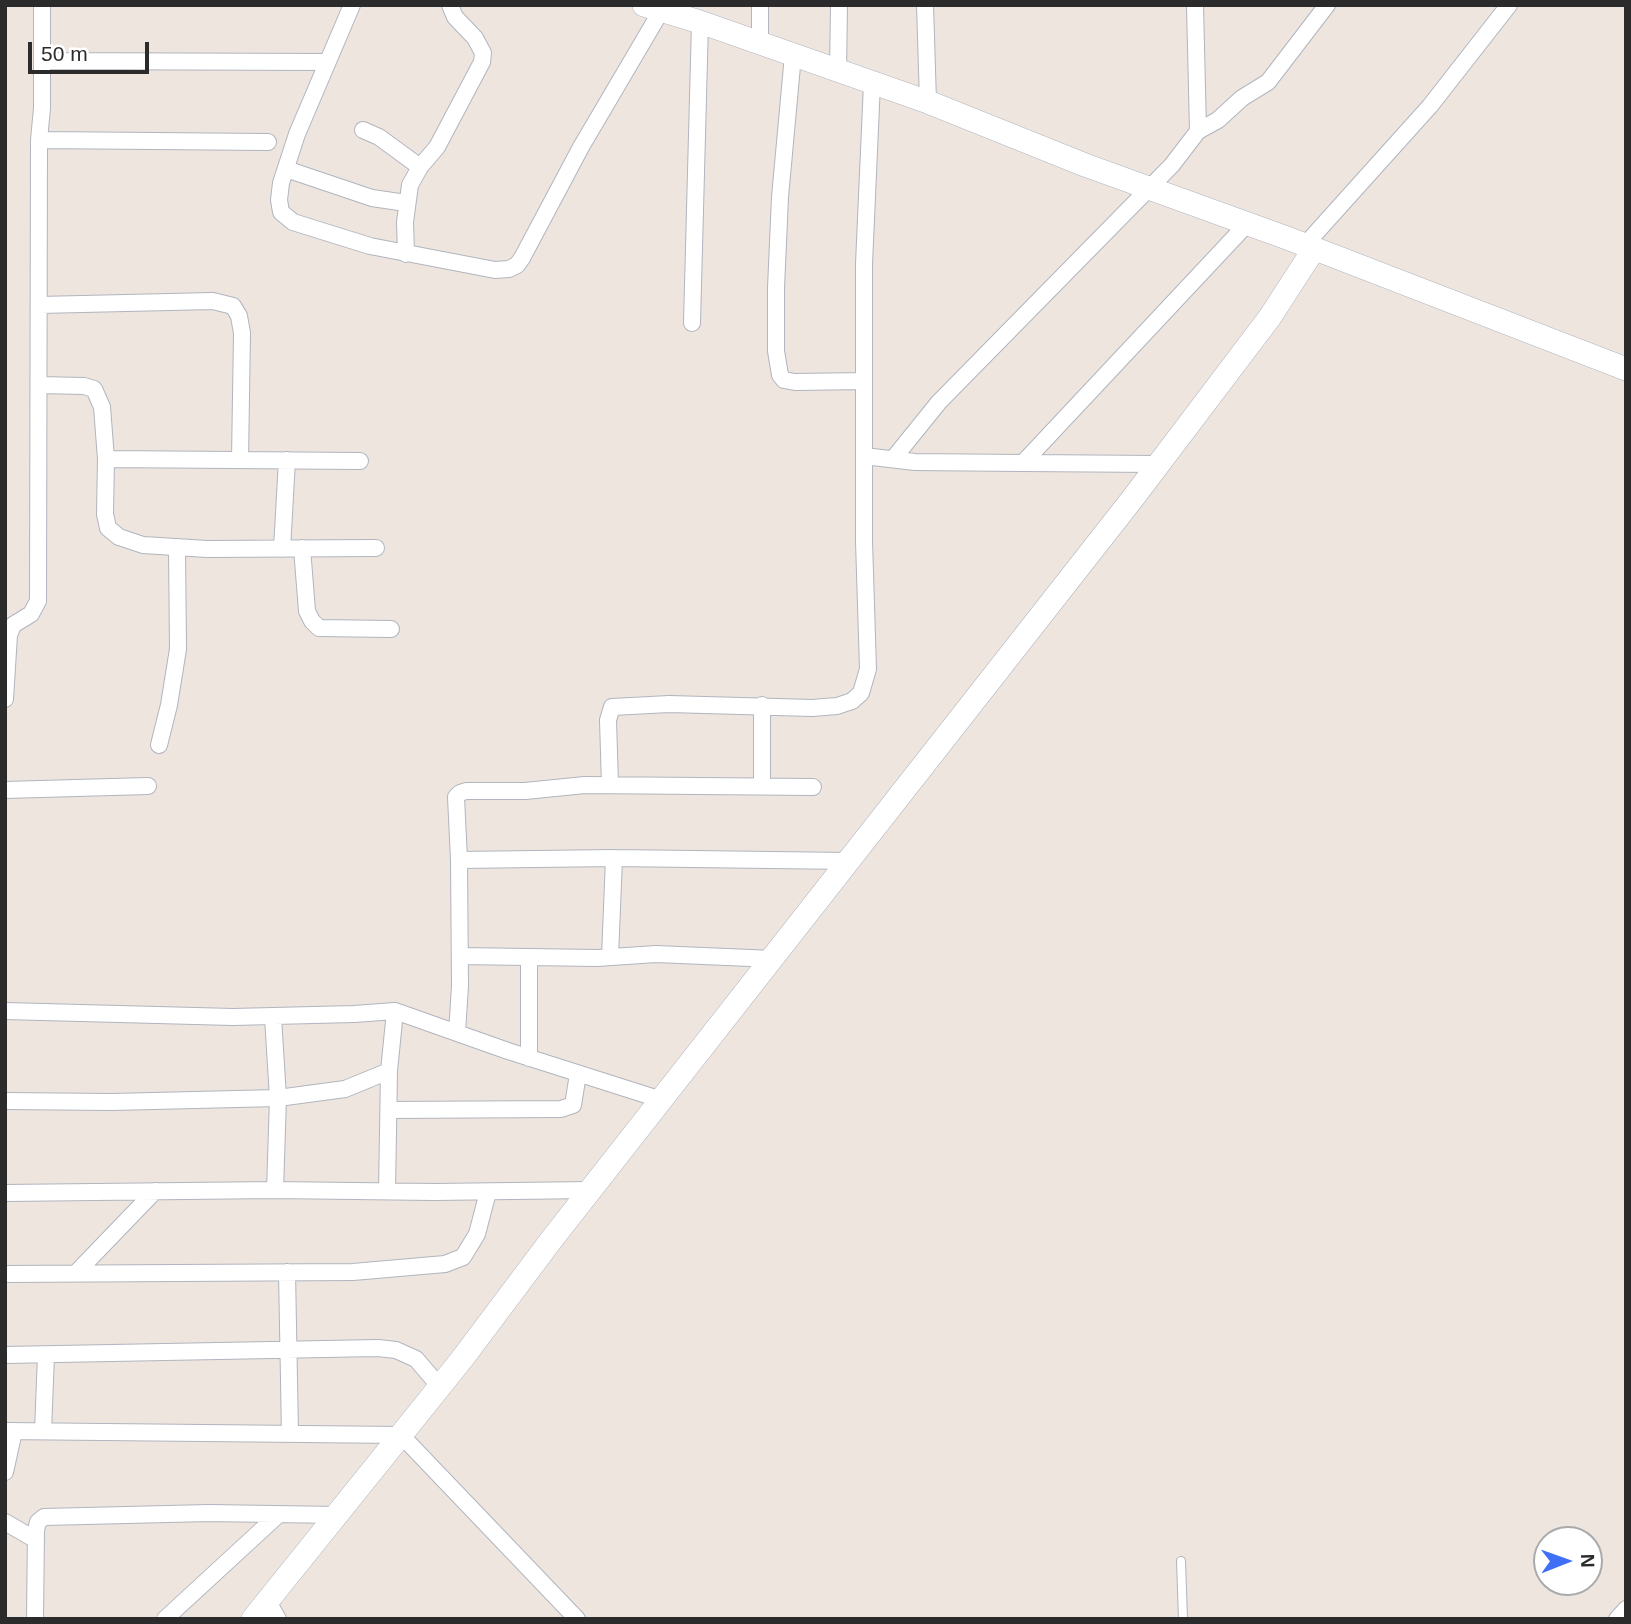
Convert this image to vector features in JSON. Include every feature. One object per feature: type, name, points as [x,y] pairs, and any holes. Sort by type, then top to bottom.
[{"type":"street","points":[[5,699],[9,635],[13,625],[31,614],[38,601],[42,5]]},
{"type":"street","points":[[352,5],[297,134],[279,200],[281,212],[293,222],[370,246],[495,271],[517,265],[653,8],[928,102],[1086,165],[1320,251],[1626,369]]},
{"type":"street","points":[[406,254],[410,185],[420,167],[437,147],[482,62],[483,53],[475,38],[455,17],[450,5]]},
{"type":"street","points":[[760,5],[760,43]]},
{"type":"street","points":[[838,72],[839,5]]},
{"type":"street","points":[[925,5],[928,102]]},
{"type":"street","points":[[1195,5],[1198,131]]},
{"type":"street","points":[[892,459],[939,402],[1172,165],[1198,131],[1218,120],[1242,98],[1268,82],[1327,5]]},
{"type":"street","points":[[253,1619],[273,1610],[337,1515],[440,1387],[1159,464],[1509,5]]},
{"type":"street","points":[[692,323],[700,22]]},
{"type":"street","points":[[793,55],[776,275],[776,351],[780,375],[784,380],[795,382],[864,381]]},
{"type":"street","points":[[42,61],[327,62]]},
{"type":"street","points":[[610,785],[608,720],[612,707],[669,704],[812,708],[837,706],[852,701],[861,693],[868,669],[864,264],[872,83]]},
{"type":"street","points":[[363,130],[379,137],[420,167]]},
{"type":"street","points":[[39,140],[268,142]]},
{"type":"street","points":[[286,169],[372,198],[407,202]]},
{"type":"street","points":[[1023,463],[1247,224]]},
{"type":"street","points":[[39,305],[213,301],[233,306],[239,316],[242,333],[240,460]]},
{"type":"street","points":[[39,385],[84,386],[94,389],[102,407],[106,459],[105,514],[108,528],[119,537],[143,545],[177,547],[376,548]]},
{"type":"street","points":[[864,456],[961,463],[1159,464]]},
{"type":"street","points":[[106,459],[360,461]]},
{"type":"street","points":[[282,549],[288,460]]},
{"type":"street","points":[[159,745],[178,649],[177,547]]},
{"type":"street","points":[[302,548],[307,611],[319,628],[391,629]]},
{"type":"street","points":[[762,705],[762,786]]},
{"type":"street","points":[[457,1033],[460,957],[455,811],[456,797],[460,793],[466,790],[525,791],[610,785],[813,787]]},
{"type":"street","points":[[5,790],[148,786]]},
{"type":"street","points":[[458,860],[614,858],[850,861]]},
{"type":"street","points":[[610,957],[614,858]]},
{"type":"street","points":[[460,957],[610,957],[656,954],[774,959]]},
{"type":"street","points":[[528,1058],[529,958]]},
{"type":"street","points":[[5,1012],[273,1017],[395,1011],[528,1058],[662,1100]]},
{"type":"street","points":[[387,1191],[389,1071],[395,1011]]},
{"type":"street","points":[[273,1017],[278,1098],[275,1190]]},
{"type":"street","points":[[5,1101],[112,1102],[278,1098],[345,1089],[389,1071]]},
{"type":"street","points":[[389,1110],[561,1109],[573,1104],[578,1074]]},
{"type":"street","points":[[5,1193],[591,1190]]},
{"type":"street","points":[[76,1273],[155,1191]]},
{"type":"street","points":[[5,1274],[353,1272],[445,1264],[463,1257],[477,1234],[488,1192]]},
{"type":"street","points":[[287,1272],[290,1434]]},
{"type":"street","points":[[5,1355],[378,1348],[396,1350],[416,1359],[440,1387]]},
{"type":"street","points":[[43,1431],[46,1355]]},
{"type":"street","points":[[5,1472],[9,1431],[401,1435],[577,1619]]},
{"type":"street","points":[[35,1619],[36,1540],[38,1522],[44,1517],[209,1513],[337,1515]]},
{"type":"street","points":[[165,1619],[279,1514]]},
{"type":"street","points":[[5,1521],[36,1540]]},
{"type":"street","points":[[1617,1619],[1626,1609]]},
{"type":"lane","points":[[1181,1561],[1183,1619]]}]
